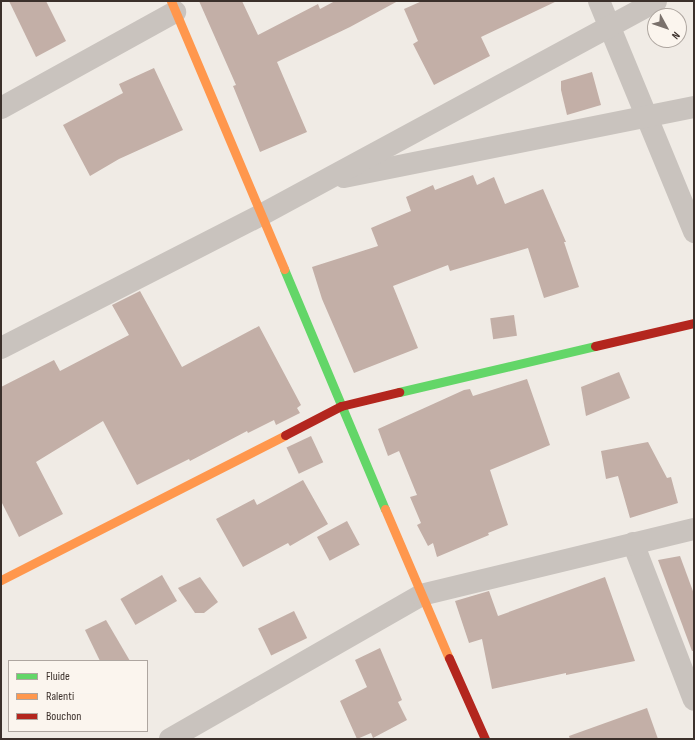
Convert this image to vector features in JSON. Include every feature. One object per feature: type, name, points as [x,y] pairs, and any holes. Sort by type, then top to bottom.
[{"type":"street","points":[[599,1],[694,232]]},
{"type":"street","points":[[1,348],[261,215],[656,1]]},
{"type":"street","points":[[1,108],[173,7],[421,595],[485,739]]},
{"type":"street","points":[[323,182],[694,107]]},
{"type":"street","points":[[1,580],[341,406],[694,323]]},
{"type":"street","points":[[170,739],[421,595],[694,529]]},
{"type":"street","points":[[633,543],[694,700]]},
{"type":"building","points":[[9,1],[46,1],[66,41],[36,57]]},
{"type":"building","points":[[199,1],[242,1],[258,35],[318,4],[320,9],[335,1],[398,1],[350,27],[277,62],[307,132],[260,152],[233,86],[236,85]]},
{"type":"building","points":[[422,1],[557,1],[481,37],[490,56],[434,85],[413,44],[418,41],[404,9]]},
{"type":"building","points":[[154,68],[183,130],[119,159],[90,176],[63,125],[123,93],[119,84]]},
{"type":"building","points":[[592,72],[601,105],[567,115],[561,90],[561,81]]},
{"type":"building","points":[[473,175],[477,185],[494,177],[505,204],[543,189],[566,242],[564,242],[579,287],[544,298],[528,248],[450,271],[448,265],[393,286],[418,348],[354,373],[322,299],[312,267],[378,246],[371,228],[411,211],[406,197],[433,185],[435,190]]},
{"type":"building","points":[[140,291],[182,367],[259,326],[301,405],[297,408],[300,413],[276,425],[274,420],[248,433],[247,431],[190,461],[189,459],[137,485],[103,421],[36,462],[63,514],[19,537],[1,501],[1,387],[54,360],[60,371],[129,335],[112,305]]},
{"type":"building","points":[[514,315],[517,336],[493,339],[490,318]]},
{"type":"building","points":[[619,372],[630,398],[586,416],[581,387]]},
{"type":"building","points":[[527,379],[550,445],[490,470],[508,525],[488,533],[489,535],[437,557],[433,543],[428,546],[417,525],[421,523],[410,497],[417,495],[399,451],[388,456],[378,429],[464,390],[470,389],[473,396]]},
{"type":"building","points":[[311,436],[323,462],[299,474],[287,447]]},
{"type":"building","points":[[648,442],[667,478],[671,477],[678,503],[630,518],[618,476],[606,479],[601,451]]},
{"type":"building","points":[[303,480],[328,524],[290,546],[288,543],[243,567],[216,519],[254,499],[257,505]]},
{"type":"building","points":[[347,521],[360,545],[330,561],[317,537]]},
{"type":"building","points":[[680,556],[694,594],[694,651],[692,651],[658,560]]},
{"type":"building","points":[[162,575],[177,601],[135,625],[120,599]]},
{"type":"building","points":[[200,577],[218,602],[204,613],[195,613],[178,588]]},
{"type":"building","points":[[605,577],[635,661],[566,675],[566,673],[492,689],[482,639],[469,643],[455,601],[489,591],[498,616]]},
{"type":"building","points":[[294,611],[307,638],[271,655],[258,629]]},
{"type":"building","points":[[106,620],[129,660],[100,660],[85,630]]},
{"type":"building","points":[[380,648],[402,700],[398,702],[407,720],[373,738],[371,733],[357,739],[340,701],[367,687],[355,660]]},
{"type":"building","points":[[647,708],[658,739],[570,739],[569,736]]},
{"type":"traffic: fast","points":[[284,269],[385,509]]},
{"type":"traffic: fast","points":[[399,392],[595,346]]},
{"type":"traffic: slow","points":[[171,1],[284,269]]},
{"type":"traffic: slow","points":[[1,580],[285,435]]},
{"type":"traffic: slow","points":[[385,509],[449,658]]},
{"type":"traffic: jam","points":[[595,346],[694,323]]},
{"type":"traffic: jam","points":[[285,435],[341,406],[399,392]]},
{"type":"traffic: jam","points":[[449,658],[485,739]]}]
